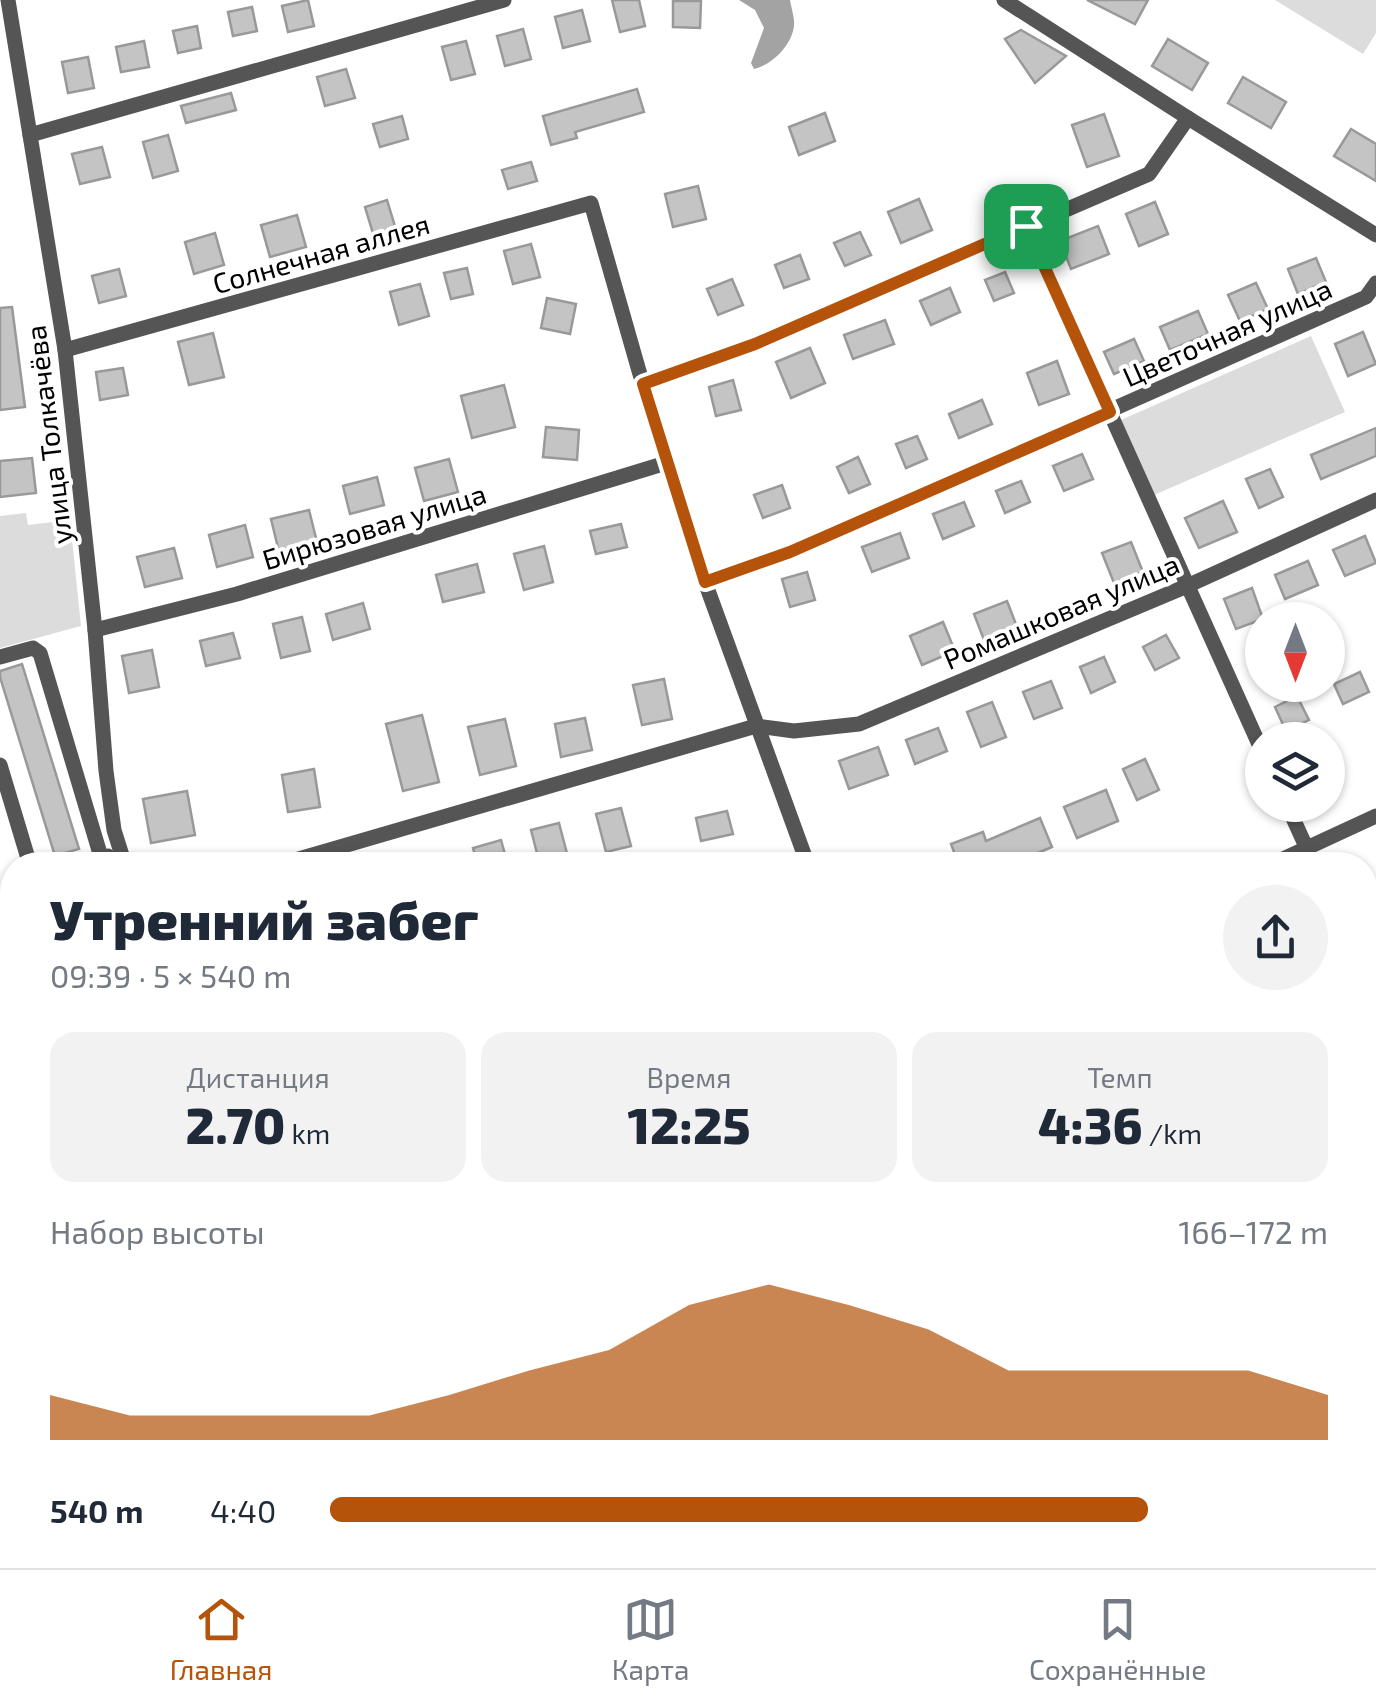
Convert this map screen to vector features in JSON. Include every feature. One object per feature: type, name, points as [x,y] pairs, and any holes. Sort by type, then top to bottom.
[{"type":"street","name":"улица Толкачёва","points":[[8,0],[65,350],[106,771],[121,852]]},
{"type":"street","points":[[30,135],[504,0]]},
{"type":"street","points":[[1004,0],[1376,235]]},
{"type":"street","points":[[803,852],[705,582],[643,384],[755,344],[1149,174],[1188,118]]},
{"type":"street","name":"Солнечная аллея","points":[[65,350],[591,203],[643,384]]},
{"type":"street","points":[[1026,226],[1249,722]]},
{"type":"street","name":"Цветочная улица","points":[[705,582],[790,552],[1366,298],[1376,282]]},
{"type":"street","name":"Бирюзовая улица","points":[[95,630],[237,594],[666,463]]},
{"type":"street","name":"Ромашковая улица","points":[[323,852],[756,726],[794,730],[859,724],[1187,586],[1376,500]]},
{"type":"street","points":[[0,657],[32,648],[40,653],[99,852]]},
{"type":"street","points":[[0,765],[26,852]]},
{"type":"street","points":[[1299,852],[1376,816]]},
{"type":"street","points":[[1295,822],[1307,848]]},
{"type":"shaded area","points":[[739,0],[790,0],[794,23],[789,40],[774,59],[754,69],[751,63],[764,28],[755,10]]},
{"type":"shaded area","points":[[1275,0],[1376,0],[1376,33],[1363,54]]},
{"type":"shaded area","points":[[1311,336],[1345,412],[1154,495],[1121,420]]},
{"type":"shaded area","points":[[26,513],[28,525],[70,520],[81,626],[0,648],[0,516]]},
{"type":"building","points":[[308,0],[314,26],[288,32],[282,6]]},
{"type":"building","points":[[612,0],[639,0],[645,26],[620,32]]},
{"type":"building","points":[[1087,0],[1148,0],[1135,24]]},
{"type":"building","points":[[673,1],[701,1],[700,28],[673,27]]},
{"type":"building","points":[[252,7],[257,31],[233,36],[228,12]]},
{"type":"building","points":[[582,10],[590,41],[563,48],[555,17]]},
{"type":"building","points":[[197,26],[201,48],[178,53],[173,31]]},
{"type":"building","points":[[523,29],[531,59],[505,66],[497,36]]},
{"type":"building","points":[[1021,30],[1066,56],[1035,83],[1005,39]]},
{"type":"building","points":[[1168,39],[1208,63],[1192,90],[1152,66]]},
{"type":"building","points":[[144,41],[149,67],[121,72],[116,47]]},
{"type":"building","points":[[466,41],[475,74],[451,80],[442,47]]},
{"type":"building","points":[[88,57],[94,88],[68,93],[62,62]]},
{"type":"building","points":[[346,69],[355,98],[325,106],[317,77]]},
{"type":"building","points":[[1243,77],[1286,102],[1271,128],[1228,103]]},
{"type":"building","points":[[637,89],[644,112],[575,132],[577,138],[551,145],[543,116]]},
{"type":"building","points":[[231,93],[236,110],[186,123],[181,106]]},
{"type":"building","points":[[825,113],[835,141],[799,155],[789,127]]},
{"type":"building","points":[[1104,114],[1119,156],[1087,167],[1072,125]]},
{"type":"building","points":[[402,116],[408,139],[380,147],[373,124]]},
{"type":"building","points":[[1351,129],[1376,144],[1376,181],[1334,156]]},
{"type":"building","points":[[168,135],[178,171],[153,178],[143,142]]},
{"type":"building","points":[[102,147],[110,177],[80,184],[72,154]]},
{"type":"building","points":[[531,162],[537,181],[508,189],[502,170]]},
{"type":"building","points":[[698,186],[706,219],[673,227],[665,194]]},
{"type":"building","points":[[919,199],[932,230],[901,243],[888,212]]},
{"type":"building","points":[[387,200],[397,233],[375,240],[365,207]]},
{"type":"building","points":[[1155,202],[1168,234],[1139,246],[1126,214]]},
{"type":"building","points":[[297,215],[306,247],[270,257],[261,225]]},
{"type":"building","points":[[1098,226],[1109,254],[1071,269],[1060,241]]},
{"type":"building","points":[[860,232],[871,255],[845,266],[834,243]]},
{"type":"building","points":[[215,233],[224,265],[194,274],[185,242]]},
{"type":"building","points":[[531,244],[540,277],[513,284],[504,251]]},
{"type":"building","points":[[800,255],[809,279],[784,288],[775,265]]},
{"type":"building","points":[[1316,258],[1326,282],[1298,294],[1288,269]]},
{"type":"building","points":[[467,268],[473,294],[451,299],[444,273]]},
{"type":"building","points":[[119,269],[126,296],[99,303],[92,276]]},
{"type":"building","points":[[1005,272],[1014,293],[994,301],[985,280]]},
{"type":"building","points":[[732,279],[743,305],[718,315],[707,289]]},
{"type":"building","points":[[1256,283],[1268,309],[1240,321],[1228,295]]},
{"type":"building","points":[[420,284],[429,316],[399,325],[390,292]]},
{"type":"building","points":[[950,288],[960,312],[931,325],[920,301]]},
{"type":"building","points":[[547,298],[576,304],[570,334],[541,328]]},
{"type":"building","points":[[12,307],[25,407],[0,410],[0,308]]},
{"type":"building","points":[[1198,311],[1208,334],[1170,350],[1160,327]]},
{"type":"building","points":[[885,320],[894,344],[853,359],[844,335]]},
{"type":"building","points":[[1363,332],[1376,364],[1348,376],[1335,344]]},
{"type":"building","points":[[213,333],[224,377],[189,385],[178,342]]},
{"type":"building","points":[[1134,339],[1144,361],[1114,374],[1104,352]]},
{"type":"building","points":[[810,348],[825,383],[791,398],[776,362]]},
{"type":"building","points":[[1057,361],[1069,394],[1039,405],[1027,373]]},
{"type":"building","points":[[123,368],[128,395],[100,400],[96,372]]},
{"type":"building","points":[[733,380],[741,410],[716,416],[709,387]]},
{"type":"building","points":[[504,385],[515,427],[472,438],[461,396]]},
{"type":"building","points":[[982,400],[992,424],[959,438],[949,414]]},
{"type":"building","points":[[546,427],[579,430],[577,460],[543,457]]},
{"type":"building","points":[[1376,428],[1376,456],[1321,479],[1311,455]]},
{"type":"building","points":[[917,436],[927,459],[906,468],[896,444]]},
{"type":"building","points":[[1082,454],[1093,479],[1064,491],[1053,466]]},
{"type":"building","points":[[858,457],[870,484],[849,493],[837,467]]},
{"type":"building","points":[[32,458],[36,493],[0,497],[0,461]]},
{"type":"building","points":[[449,459],[458,492],[424,501],[415,468]]},
{"type":"building","points":[[1270,469],[1283,497],[1259,508],[1246,479]]},
{"type":"building","points":[[377,477],[384,505],[350,514],[343,486]]},
{"type":"building","points":[[1021,481],[1030,502],[1005,513],[996,491]]},
{"type":"building","points":[[782,485],[790,508],[763,518],[754,495]]},
{"type":"building","points":[[1223,501],[1237,532],[1199,548],[1185,518]]},
{"type":"building","points":[[964,502],[974,526],[943,539],[933,514]]},
{"type":"building","points":[[309,510],[317,542],[279,552],[271,519]]},
{"type":"building","points":[[621,524],[627,547],[596,554],[590,531]]},
{"type":"building","points":[[245,525],[253,557],[217,567],[209,535]]},
{"type":"building","points":[[900,533],[909,558],[872,572],[862,547]]},
{"type":"building","points":[[1365,536],[1376,563],[1345,576],[1333,550]]},
{"type":"building","points":[[1131,542],[1143,572],[1114,583],[1102,553]]},
{"type":"building","points":[[544,546],[553,582],[524,590],[514,554]]},
{"type":"building","points":[[174,548],[182,578],[145,587],[137,557]]},
{"type":"building","points":[[1308,561],[1318,585],[1285,599],[1275,575]]},
{"type":"building","points":[[477,564],[484,592],[443,602],[436,575]]},
{"type":"building","points":[[807,572],[815,600],[790,607],[782,579]]},
{"type":"building","points":[[1252,588],[1257,602],[1245,602],[1245,626],[1236,629],[1224,599]]},
{"type":"building","points":[[1007,601],[1017,627],[984,640],[974,614]]},
{"type":"building","points":[[363,603],[370,629],[333,640],[326,614]]},
{"type":"building","points":[[302,617],[310,651],[281,658],[273,624]]},
{"type":"building","points":[[943,622],[955,651],[922,665],[910,636]]},
{"type":"building","points":[[233,633],[240,658],[206,666],[200,641]]},
{"type":"building","points":[[1166,635],[1179,658],[1155,670],[1143,647]]},
{"type":"building","points":[[152,650],[159,687],[129,693],[122,656]]},
{"type":"building","points":[[1104,657],[1115,682],[1091,693],[1080,667]]},
{"type":"building","points":[[22,664],[79,849],[54,852],[0,671]]},
{"type":"building","points":[[1360,672],[1369,692],[1343,704],[1345,679]]},
{"type":"building","points":[[664,679],[672,719],[642,725],[633,685]]},
{"type":"building","points":[[1051,681],[1062,708],[1034,719],[1023,692]]},
{"type":"building","points":[[992,702],[1006,737],[981,747],[967,712]]},
{"type":"building","points":[[1300,702],[1309,720],[1282,722],[1275,707]]},
{"type":"building","points":[[422,715],[439,782],[403,791],[386,724]]},
{"type":"building","points":[[585,718],[592,750],[561,757],[555,724]]},
{"type":"building","points":[[505,719],[516,766],[480,775],[468,727]]},
{"type":"building","points":[[938,728],[947,751],[915,764],[906,740]]},
{"type":"building","points":[[878,747],[888,775],[849,789],[839,761]]},
{"type":"building","points":[[1145,759],[1159,790],[1137,800],[1123,769]]},
{"type":"building","points":[[314,769],[320,807],[288,812],[282,775]]},
{"type":"building","points":[[1106,790],[1118,821],[1077,838],[1064,807]]},
{"type":"building","points":[[187,791],[195,835],[151,843],[143,799]]},
{"type":"building","points":[[621,808],[631,846],[606,852],[596,814]]},
{"type":"building","points":[[727,811],[733,834],[701,841],[696,818]]},
{"type":"building","points":[[1040,818],[1052,847],[1040,852],[954,852],[951,844],[983,832],[986,841]]},
{"type":"building","points":[[559,823],[567,852],[537,852],[531,830]]},
{"type":"building","points":[[501,840],[504,852],[474,852],[473,848]]},
{"type":"route","points":[[1026,226],[1110,412],[790,552],[705,582],[643,384],[755,344],[1026,226]]}]
